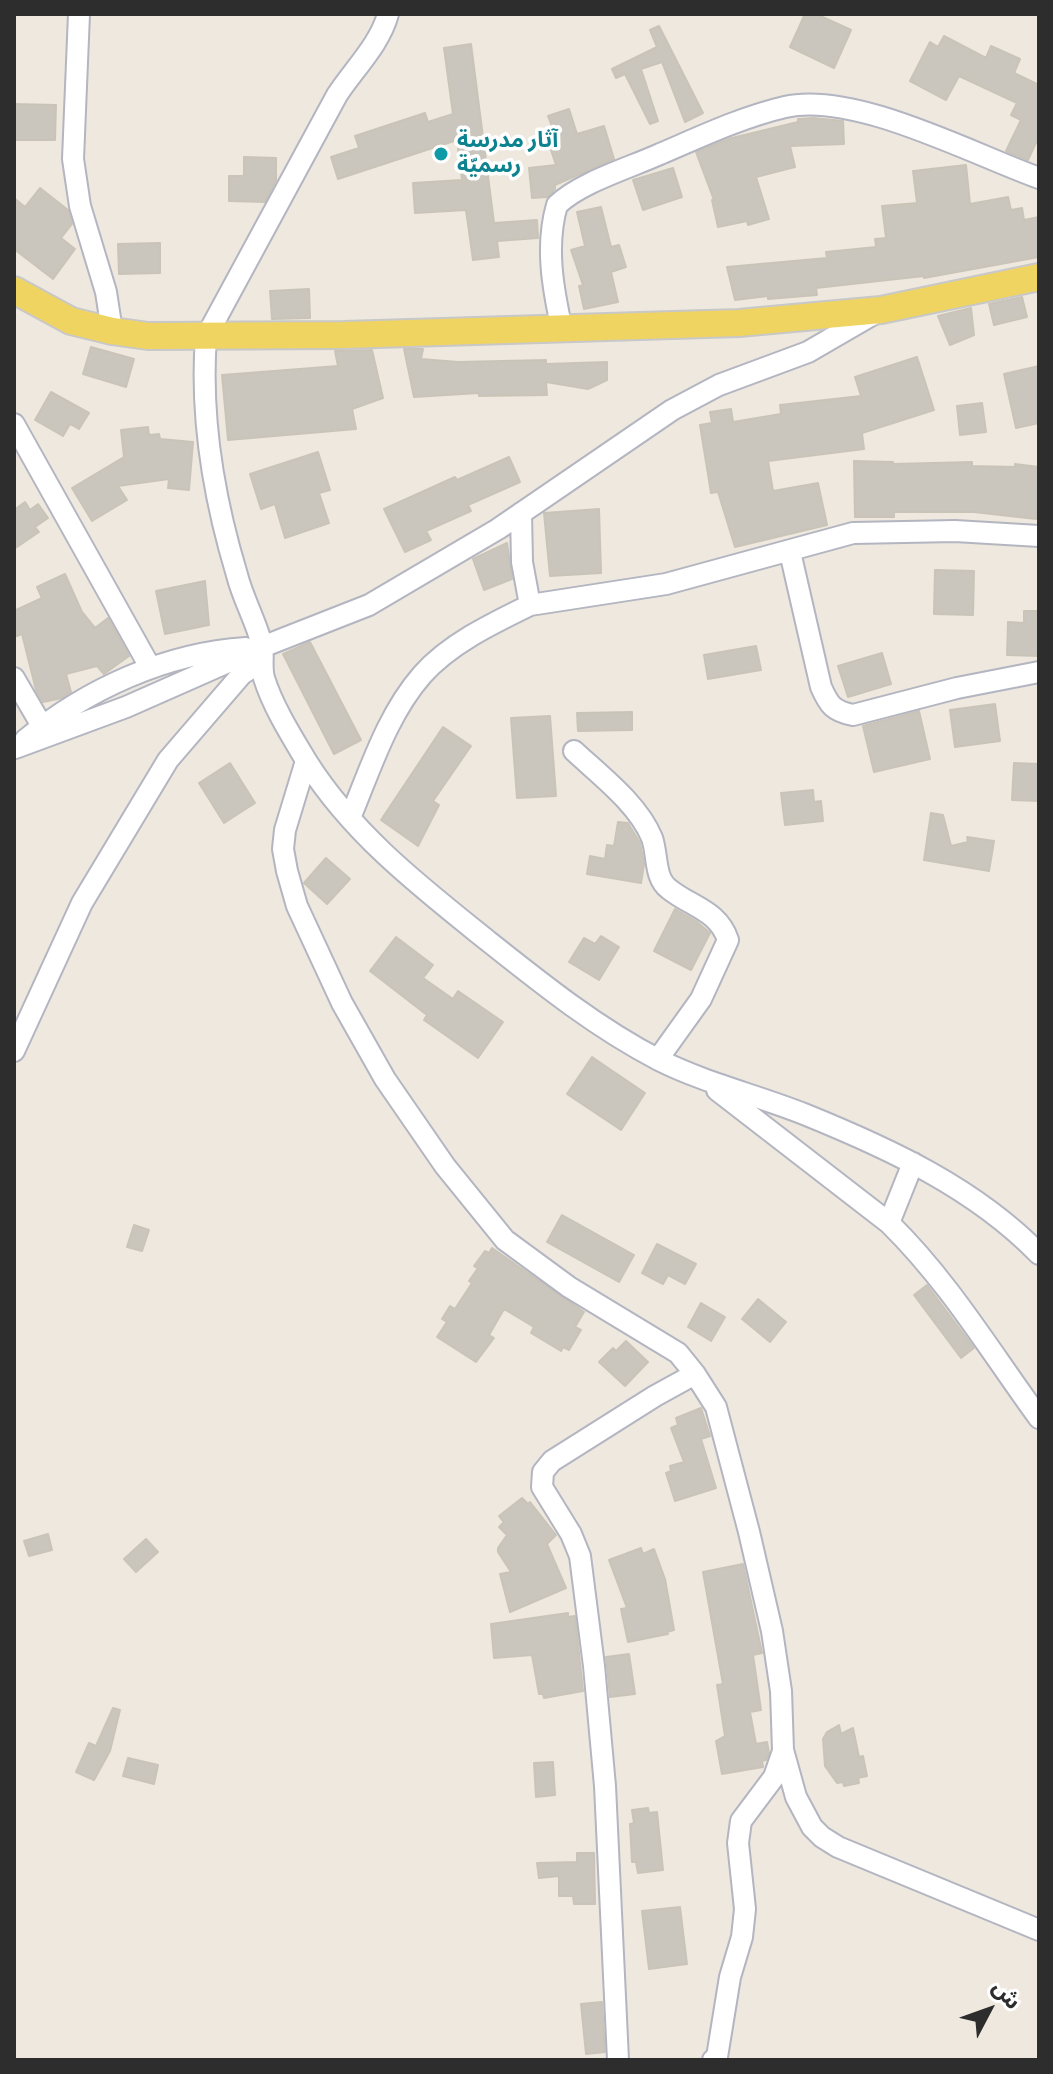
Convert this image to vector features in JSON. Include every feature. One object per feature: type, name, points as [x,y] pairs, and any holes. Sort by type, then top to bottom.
[{"type":"main road","points":[[14,290],[71,321],[148,336],[206,337],[739,323],[881,310],[1039,277]]},
{"type":"street","points":[[79,14],[73,159],[80,206],[106,292],[112,331]]},
{"type":"street","points":[[388,14],[375,43],[337,95],[206,337],[205,402],[218,500],[238,580],[262,654],[266,682],[306,761],[350,818],[399,868],[544,986],[597,1023],[658,1059],[803,1114],[913,1163],[982,1204],[1039,1254]]},
{"type":"street","points":[[562,330],[552,281],[551,248],[557,205],[590,185],[721,127],[786,106],[827,105],[861,110],[1039,178]]},
{"type":"street","points":[[15,748],[262,654],[369,605],[434,569],[650,423],[695,397],[808,352],[881,310]]},
{"type":"street","points":[[14,424],[150,667]]},
{"type":"street","points":[[521,513],[522,562],[530,605]]},
{"type":"street","points":[[350,818],[398,708],[423,674],[460,644],[530,605],[666,584],[853,533],[955,531],[1039,536]]},
{"type":"street","points":[[790,552],[821,687],[829,705],[836,712],[853,715],[957,688],[1039,672]]},
{"type":"street","points":[[15,748],[73,705],[150,667],[223,650],[262,654]]},
{"type":"street","points":[[14,1051],[82,903],[168,760],[262,654]]},
{"type":"street","points":[[14,678],[42,726]]},
{"type":"street","points":[[574,751],[613,788],[647,828],[660,879],[669,889],[714,915],[728,940],[701,999],[658,1059]]},
{"type":"street","points":[[306,761],[285,830],[283,849],[287,871],[297,906],[342,1003],[385,1079],[445,1166],[505,1240],[569,1287],[678,1353],[716,1407],[749,1532],[777,1659],[783,1750],[803,1813],[822,1837],[838,1847],[1039,1930]]},
{"type":"street","points":[[704,1079],[889,1223],[915,1249],[950,1290],[1039,1418]]},
{"type":"street","points":[[889,1223],[913,1163]]},
{"type":"street","points":[[618,2060],[605,1786],[593,1654],[580,1556],[571,1534],[542,1487],[543,1472],[552,1461],[695,1374]]},
{"type":"street","points":[[713,2060],[717,2057],[730,1977],[742,1937],[745,1909],[738,1843],[741,1821],[774,1777],[783,1750]]},
{"type":"building","points":[[805,14],[816,14],[851,30],[834,68],[790,47]]},
{"type":"building","points":[[659,26],[703,113],[685,122],[662,62],[641,69],[658,121],[650,124],[625,74],[616,78],[612,69],[657,47],[650,30]]},
{"type":"building","points":[[944,36],[986,58],[991,46],[1020,59],[1014,73],[1039,85],[1039,136],[1028,160],[1006,151],[1021,120],[1011,115],[1017,103],[959,76],[946,100],[910,81],[930,42],[938,47]]},
{"type":"building","points":[[471,44],[494,223],[537,220],[538,238],[497,241],[499,257],[473,260],[466,210],[415,213],[413,183],[462,180],[457,140],[338,179],[331,157],[359,148],[355,136],[425,113],[428,122],[453,114],[444,48]]},
{"type":"building","points":[[14,104],[56,105],[55,140],[14,140]]},
{"type":"building","points":[[569,109],[577,134],[604,126],[614,159],[555,185],[548,197],[532,198],[529,168],[556,165],[545,132],[553,129],[548,116]]},
{"type":"building","points":[[798,119],[843,121],[844,144],[790,146],[795,167],[756,177],[769,219],[748,225],[747,221],[718,227],[714,200],[696,152],[732,138],[798,122]]},
{"type":"building","points":[[244,157],[276,158],[276,180],[265,202],[229,201],[229,176],[244,176]]},
{"type":"building","points":[[966,165],[970,204],[1008,197],[1011,210],[1022,208],[1024,220],[1039,217],[1039,257],[924,278],[816,288],[817,295],[735,300],[727,267],[827,258],[826,252],[876,247],[875,239],[886,238],[882,206],[917,203],[913,171]]},
{"type":"building","points":[[673,168],[682,197],[643,210],[633,180]]},
{"type":"building","points":[[40,188],[68,210],[72,224],[61,238],[75,249],[53,279],[14,249],[14,198],[25,207]]},
{"type":"building","points":[[601,207],[611,247],[619,245],[626,267],[611,272],[618,302],[584,309],[579,286],[583,285],[571,250],[585,246],[577,212]]},
{"type":"building","points":[[160,243],[160,273],[119,274],[118,244]]},
{"type":"building","points":[[309,289],[310,318],[272,319],[270,291]]},
{"type":"building","points":[[1022,297],[1027,317],[994,325],[989,304]]},
{"type":"building","points":[[971,308],[974,335],[950,345],[938,316]]},
{"type":"building","points":[[91,347],[134,359],[126,387],[83,374]]},
{"type":"building","points":[[404,349],[423,349],[421,359],[458,362],[607,362],[607,380],[588,389],[546,382],[547,395],[479,396],[479,393],[414,397]]},
{"type":"building","points":[[372,350],[383,398],[352,409],[356,429],[228,440],[222,375],[338,366],[335,351]]},
{"type":"building","points":[[917,357],[934,410],[862,433],[864,449],[768,461],[773,491],[818,483],[827,525],[735,547],[718,492],[711,493],[700,425],[712,423],[710,412],[731,409],[733,422],[781,414],[780,405],[861,396],[855,377]]},
{"type":"building","points":[[1039,366],[1039,423],[1016,428],[1004,374]]},
{"type":"building","points":[[51,392],[89,413],[79,429],[70,424],[63,436],[35,420]]},
{"type":"building","points":[[982,403],[986,432],[960,435],[957,406]]},
{"type":"building","points":[[148,427],[149,435],[159,434],[160,439],[193,442],[189,490],[168,488],[169,479],[118,486],[127,500],[92,521],[72,488],[124,457],[121,430]]},
{"type":"building","points":[[318,452],[330,490],[319,493],[329,523],[285,538],[275,504],[261,509],[250,474]]},
{"type":"building","points":[[509,457],[520,482],[468,505],[471,511],[426,531],[431,540],[405,552],[384,509]]},
{"type":"building","points":[[854,461],[893,464],[972,462],[972,466],[1015,467],[1015,464],[1039,467],[1036,519],[974,512],[894,512],[894,517],[855,517]]},
{"type":"building","points":[[25,502],[30,510],[38,504],[48,518],[35,527],[39,532],[14,549],[14,510]]},
{"type":"building","points":[[599,509],[601,573],[550,576],[544,513]]},
{"type":"building","points":[[507,543],[512,579],[484,590],[473,559]]},
{"type":"building","points":[[935,570],[974,571],[973,615],[934,614]]},
{"type":"building","points":[[65,574],[82,612],[95,628],[108,618],[129,656],[104,674],[97,666],[66,674],[71,692],[62,698],[43,702],[36,690],[22,634],[14,637],[14,611],[42,598],[37,587]]},
{"type":"building","points":[[205,581],[209,625],[165,634],[156,591]]},
{"type":"building","points":[[1024,611],[1039,611],[1039,656],[1007,655],[1008,622],[1024,623]]},
{"type":"building","points":[[310,642],[361,740],[334,754],[283,654]]},
{"type":"building","points":[[756,646],[761,670],[708,679],[704,655]]},
{"type":"building","points":[[882,653],[891,684],[848,697],[838,666]]},
{"type":"building","points":[[995,704],[1000,741],[955,747],[950,710]]},
{"type":"building","points":[[919,711],[930,759],[874,772],[863,726]]},
{"type":"building","points":[[632,712],[632,730],[578,731],[577,713]]},
{"type":"building","points":[[550,716],[556,796],[517,798],[511,718]]},
{"type":"building","points":[[443,727],[471,746],[433,801],[439,805],[418,846],[381,820]]},
{"type":"building","points":[[230,763],[255,803],[224,823],[199,783]]},
{"type":"building","points":[[1014,763],[1039,764],[1039,801],[1012,800]]},
{"type":"building","points":[[813,790],[814,802],[821,801],[823,821],[785,825],[781,793]]},
{"type":"building","points":[[931,813],[943,815],[951,846],[968,842],[967,837],[994,841],[989,871],[924,860]]},
{"type":"building","points":[[618,822],[628,823],[640,843],[644,864],[641,883],[587,874],[590,856],[605,859],[607,845],[614,846]]},
{"type":"building","points":[[326,858],[350,879],[327,904],[304,883]]},
{"type":"building","points":[[675,909],[710,933],[691,970],[654,951]]},
{"type":"building","points":[[601,936],[619,947],[599,980],[569,962],[584,938],[595,944]]},
{"type":"building","points":[[396,937],[433,965],[423,978],[453,999],[458,991],[503,1022],[478,1058],[424,1020],[427,1015],[370,971]]},
{"type":"building","points":[[592,1057],[645,1093],[621,1130],[567,1094]]},
{"type":"building","points":[[562,1215],[634,1255],[619,1282],[547,1242]]},
{"type":"building","points":[[134,1225],[149,1230],[142,1251],[127,1247]]},
{"type":"building","points":[[657,1244],[696,1264],[685,1284],[668,1275],[663,1284],[642,1273]]},
{"type":"building","points":[[492,1248],[584,1312],[575,1327],[581,1330],[569,1350],[563,1347],[561,1351],[531,1333],[534,1327],[504,1309],[489,1335],[494,1338],[476,1362],[437,1337],[447,1322],[442,1319],[450,1306],[455,1309],[472,1283],[469,1281],[478,1268],[474,1266],[485,1251],[489,1253]]},
{"type":"building","points":[[927,1285],[974,1348],[961,1358],[914,1295]]},
{"type":"building","points":[[758,1299],[786,1322],[770,1342],[742,1319]]},
{"type":"building","points":[[701,1303],[725,1317],[711,1341],[688,1327]]},
{"type":"building","points":[[626,1341],[648,1362],[625,1386],[599,1362],[613,1348],[616,1351]]},
{"type":"building","points":[[701,1408],[710,1436],[701,1439],[716,1488],[675,1501],[666,1473],[671,1471],[670,1466],[684,1462],[671,1428],[678,1425],[676,1418]]},
{"type":"building","points":[[522,1498],[528,1504],[530,1502],[556,1535],[547,1544],[566,1588],[510,1612],[500,1574],[511,1572],[498,1552],[507,1535],[499,1527],[504,1522],[499,1516]]},
{"type":"building","points":[[48,1534],[52,1550],[29,1556],[24,1541]]},
{"type":"building","points":[[146,1539],[158,1552],[136,1572],[124,1559]]},
{"type":"building","points":[[641,1548],[643,1554],[654,1549],[665,1579],[674,1630],[628,1642],[621,1609],[627,1608],[609,1560]]},
{"type":"building","points":[[743,1564],[762,1653],[753,1655],[761,1710],[750,1712],[756,1744],[767,1742],[769,1753],[762,1761],[763,1767],[722,1774],[716,1741],[725,1736],[717,1685],[723,1684],[703,1572]]},
{"type":"building","points":[[568,1613],[568,1617],[575,1616],[583,1691],[544,1698],[543,1694],[539,1694],[532,1655],[494,1658],[491,1624]]},
{"type":"building","points":[[629,1654],[635,1694],[610,1697],[606,1657]]},
{"type":"building","points":[[113,1708],[120,1710],[110,1751],[94,1780],[76,1772],[89,1743],[96,1746]]},
{"type":"building","points":[[839,1725],[841,1734],[853,1728],[859,1757],[863,1756],[867,1776],[858,1778],[859,1783],[844,1786],[843,1782],[837,1783],[825,1766],[823,1739],[827,1732]]},
{"type":"building","points":[[128,1758],[158,1765],[154,1784],[123,1776]]},
{"type":"building","points":[[553,1762],[555,1795],[536,1797],[534,1763]]},
{"type":"building","points":[[648,1808],[649,1813],[657,1812],[663,1870],[638,1873],[636,1862],[632,1862],[632,1810]]},
{"type":"building","points":[[577,1853],[594,1853],[595,1904],[574,1904],[573,1896],[559,1896],[559,1876],[539,1878],[537,1863],[577,1862]]},
{"type":"building","points":[[680,1907],[687,1964],[649,1969],[642,1911]]},
{"type":"building","points":[[602,2002],[605,2052],[586,2054],[581,2004]]},
{"type":"place","name":"آثار مدرسة رسميّة","points":[[441,154]]}]
